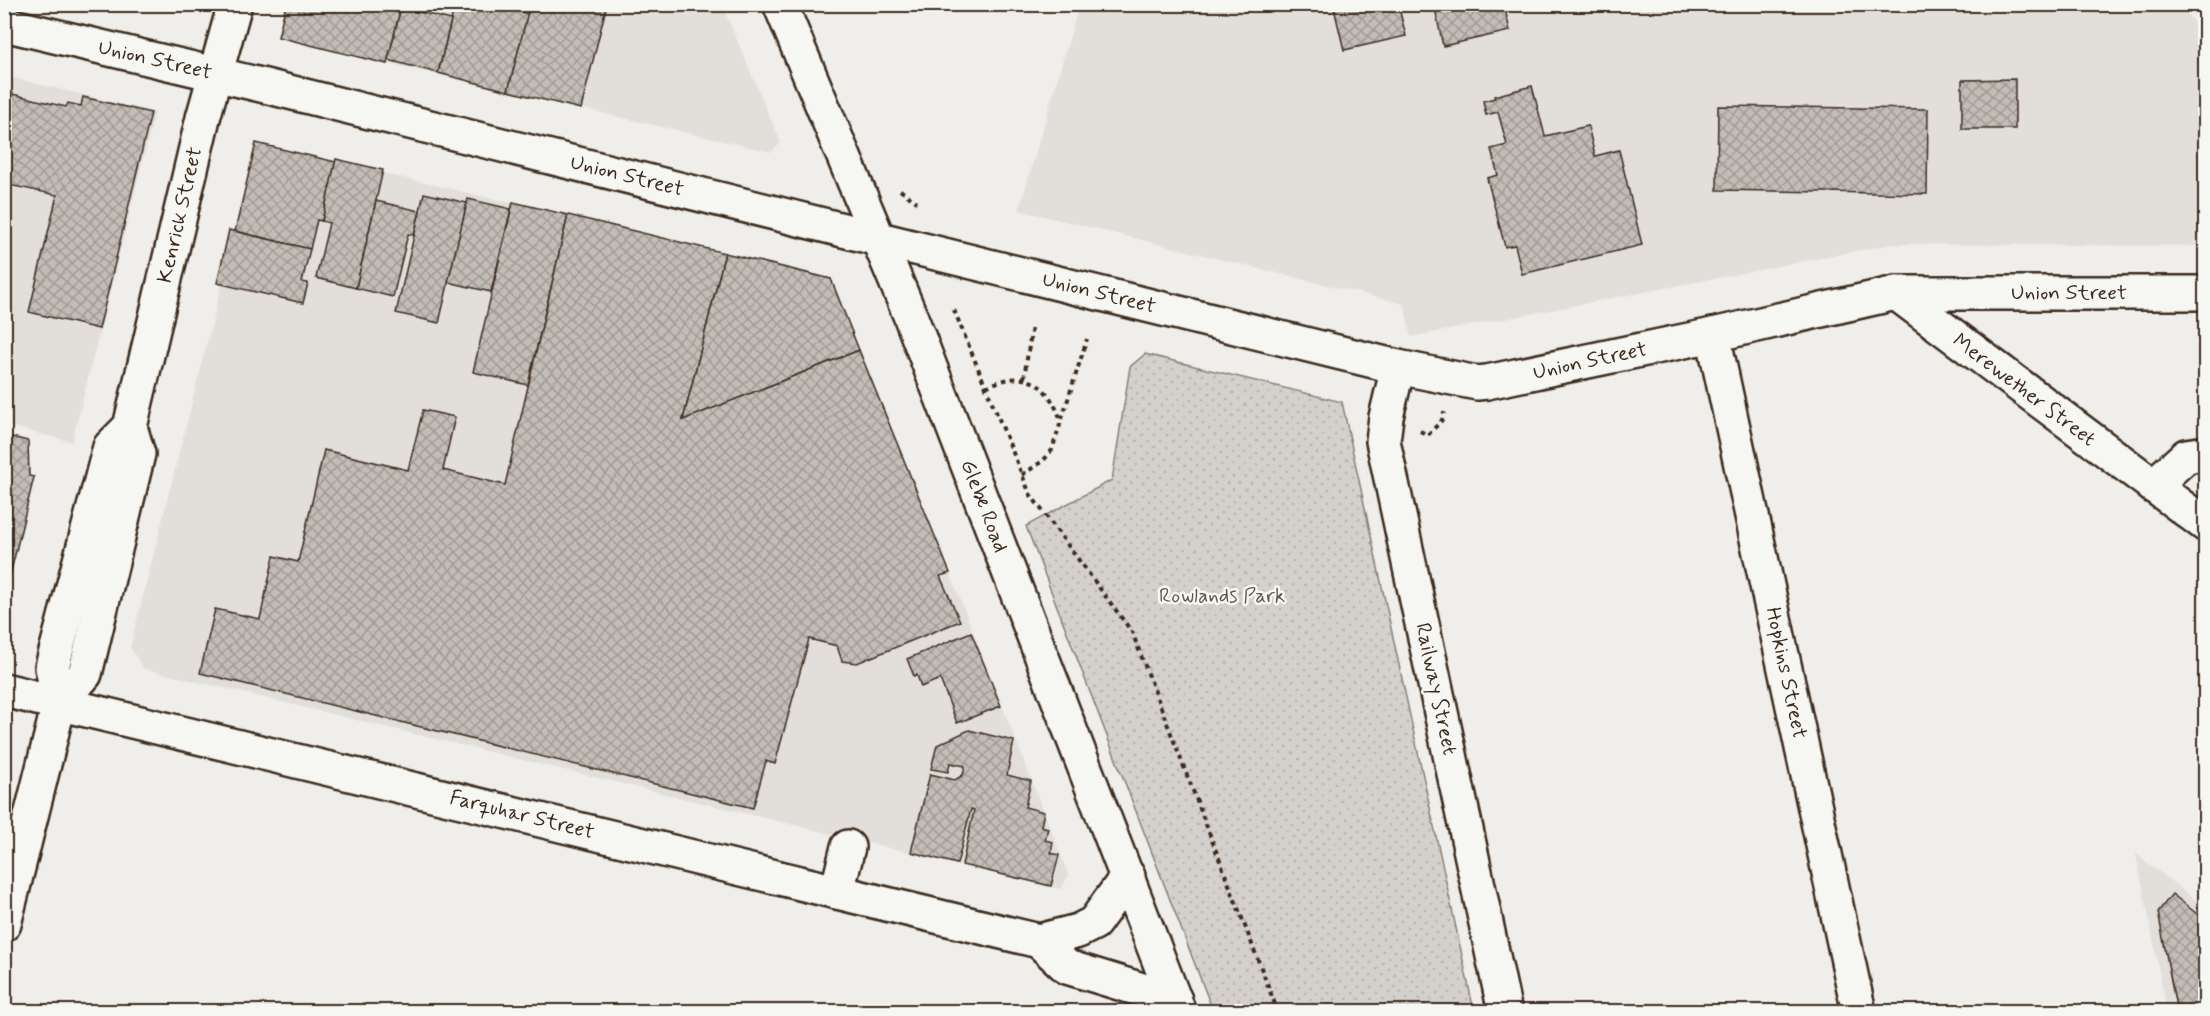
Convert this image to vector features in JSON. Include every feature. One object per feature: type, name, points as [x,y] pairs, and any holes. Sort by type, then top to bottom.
[{"type":"street","name":"Kenrick Street","points":[[4,924],[59,704],[86,674],[138,454],[130,427],[215,74],[235,4]]},
{"type":"street","name":"Glebe Road","points":[[780,4],[879,239],[1177,1006]]},
{"type":"street","name":"Union Street","points":[[4,24],[215,74],[1398,367],[1477,383],[1713,336],[1896,293],[2205,293]]},
{"type":"street","name":"Merewether Street","points":[[1896,293],[2205,525]]},
{"type":"street","name":"Hopkins Street","points":[[1713,336],[1859,1011]]},
{"type":"street","name":"Railway Street","points":[[1398,367],[1386,417],[1383,441],[1505,1011]]},
{"type":"street","points":[[2153,486],[2186,456],[2205,453]]},
{"type":"street","name":"Farquhar Street","points":[[4,690],[1039,941],[1078,931],[1094,923],[1128,876]]},
{"type":"street","points":[[837,892],[848,847]]},
{"type":"street","name":"Farquhar Street","points":[[1039,941],[1067,966],[1177,1006]]},
{"type":"path","points":[[900,190],[917,202]]},
{"type":"path","points":[[954,310],[1030,494],[1132,632],[1278,1011]]},
{"type":"path","points":[[1024,378],[1032,327]]},
{"type":"path","points":[[1022,475],[1043,461],[1052,450],[1086,339]]},
{"type":"path","points":[[986,387],[1011,377],[1024,378],[1046,391],[1056,406],[1061,422]]},
{"type":"path","points":[[1428,435],[1442,420],[1445,405]]},
{"type":"shaded area","points":[[292,4],[722,5],[781,143],[771,152],[299,43],[287,23]]},
{"type":"shaded area","points":[[2180,4],[2205,38],[2205,246],[1893,244],[1411,337],[1404,304],[1019,210],[1079,5]]},
{"type":"shaded area","points":[[5,76],[155,112],[72,442],[5,425]]},
{"type":"shaded area","points":[[257,144],[830,277],[1069,876],[1060,889],[144,669],[130,648]]},
{"type":"shaded area","points":[[2136,854],[2205,907],[2205,1011],[2167,1011]]},
{"type":"green space","name":"Rowlands Park","points":[[1145,354],[1342,402],[1474,1011],[1213,1011],[1026,526],[1112,480],[1130,367]]},
{"type":"building","points":[[286,4],[392,4],[401,7],[387,64],[278,37]]},
{"type":"building","points":[[455,4],[511,4],[510,9],[528,14],[508,91],[438,73]]},
{"type":"building","points":[[530,4],[607,4],[581,109],[508,91]]},
{"type":"building","points":[[1333,4],[1398,4],[1406,36],[1344,50]]},
{"type":"building","points":[[1434,4],[1504,4],[1510,31],[1443,46]]},
{"type":"building","points":[[401,7],[451,20],[438,73],[388,60]]},
{"type":"building","points":[[2015,79],[2015,129],[1962,129],[1962,80]]},
{"type":"building","points":[[1532,86],[1545,136],[1588,126],[1595,156],[1619,150],[1642,245],[1522,274],[1515,245],[1505,247],[1487,178],[1498,175],[1491,149],[1507,145],[1498,112],[1486,115],[1483,101]]},
{"type":"building","points":[[4,92],[66,107],[68,103],[81,106],[83,97],[151,113],[99,329],[29,312],[57,195],[4,184]]},
{"type":"building","points":[[1718,106],[1928,109],[1927,194],[1717,190]]},
{"type":"building","points":[[256,143],[336,162],[322,221],[317,220],[310,249],[235,231]]},
{"type":"building","points":[[336,159],[383,170],[356,288],[316,278],[329,223],[322,221]]},
{"type":"building","points":[[424,193],[467,203],[439,323],[396,313]]},
{"type":"building","points":[[468,199],[511,209],[491,292],[448,282]]},
{"type":"building","points":[[376,201],[420,211],[414,235],[408,234],[393,297],[356,288]]},
{"type":"building","points":[[513,202],[568,215],[528,385],[473,372]]},
{"type":"building","points":[[568,215],[725,253],[683,420],[859,350],[950,573],[940,576],[960,621],[857,663],[842,661],[837,646],[809,639],[775,764],[766,761],[753,808],[200,673],[215,609],[260,619],[274,556],[298,562],[324,450],[408,470],[423,410],[455,417],[443,470],[505,485]]},
{"type":"building","points":[[229,230],[310,249],[302,282],[308,283],[303,303],[217,283]]},
{"type":"building","points":[[725,253],[831,279],[859,350],[683,420]]},
{"type":"building","points":[[4,435],[28,441],[29,476],[34,477],[4,600]]},
{"type":"building","points":[[971,632],[1001,706],[957,723],[940,679],[921,687],[907,659]]},
{"type":"building","points":[[969,730],[1014,741],[1007,775],[1031,781],[1025,807],[1044,812],[1041,826],[1048,828],[1045,840],[1053,842],[1051,853],[1059,855],[1051,886],[962,865],[974,810],[971,809],[957,864],[911,852],[930,774],[955,780],[963,775],[965,766],[950,763],[948,772],[931,769],[937,745]]},
{"type":"building","points":[[2172,894],[2206,921],[2206,1012],[2177,1012],[2158,912]]}]
